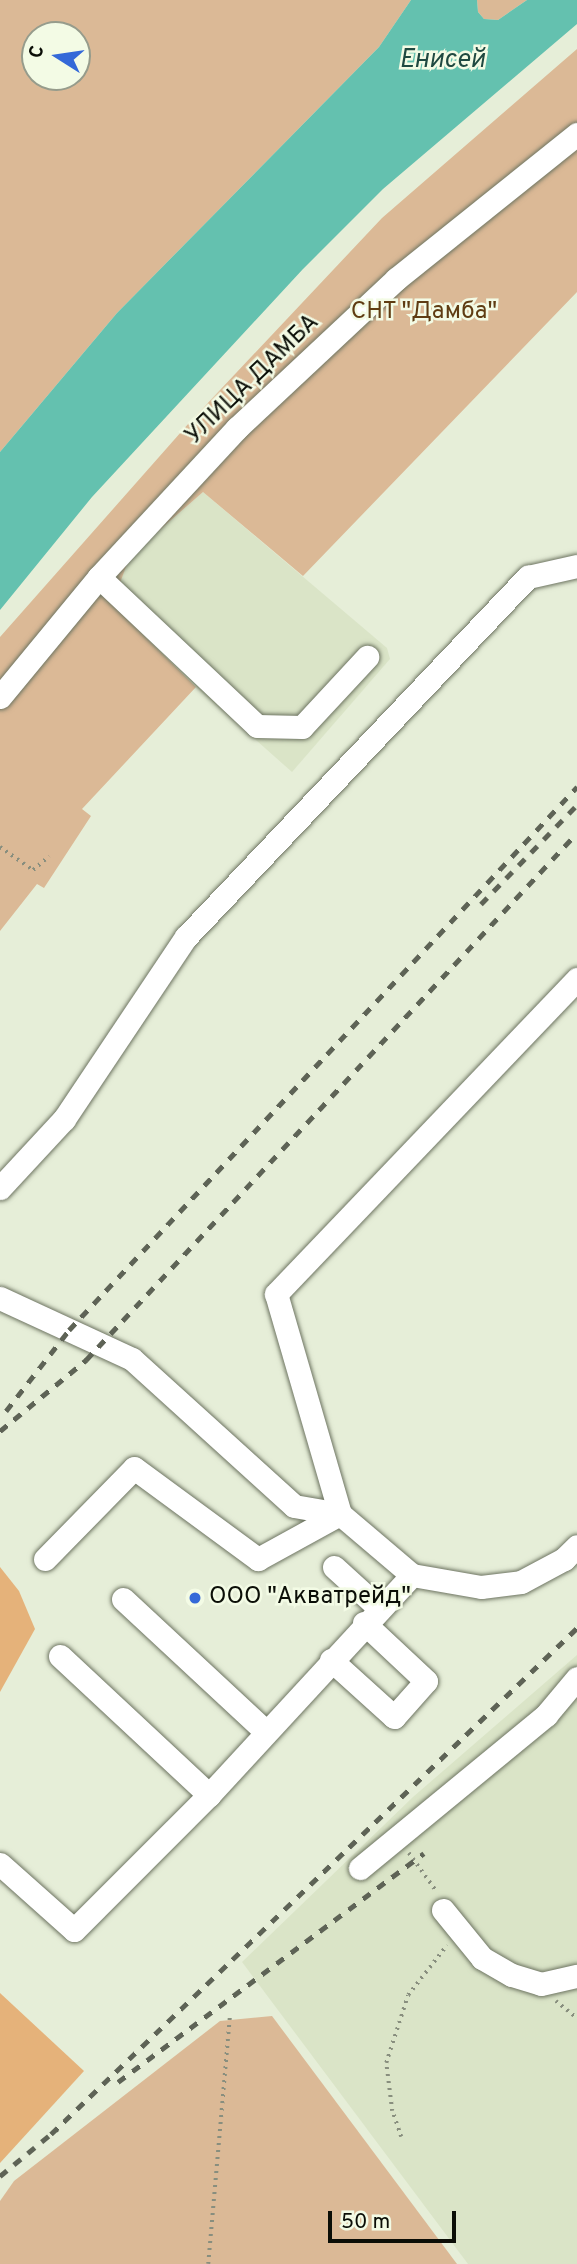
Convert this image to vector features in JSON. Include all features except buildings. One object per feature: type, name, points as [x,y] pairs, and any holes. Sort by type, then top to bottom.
[{"type":"street","name":"УЛИЦА ДАМБА","points":[[0,697],[99,577],[237,428],[396,279],[577,134]]},
{"type":"street","points":[[0,1188],[64,1119],[186,937],[528,577],[577,566]]},
{"type":"street","points":[[99,577],[257,726],[302,727],[367,657]]},
{"type":"street","points":[[340,1514],[276,1294],[577,979]]},
{"type":"street","points":[[0,1298],[132,1359],[293,1506],[340,1514],[412,1575],[481,1587],[521,1582],[564,1559],[577,1546]]},
{"type":"street","points":[[46,1559],[134,1468],[258,1559],[340,1514]]},
{"type":"street","points":[[331,1660],[394,1717],[426,1681],[334,1567]]},
{"type":"street","points":[[0,1864],[75,1930],[209,1795],[371,1615],[412,1575]]},
{"type":"street","points":[[123,1599],[266,1732]]},
{"type":"street","points":[[60,1656],[209,1795]]},
{"type":"street","points":[[360,1868],[546,1715],[577,1678]]},
{"type":"street","points":[[443,1910],[482,1958],[512,1975],[541,1984],[577,1976]]},
{"type":"path","points":[[0,847],[33,870],[50,856]]},
{"type":"path","points":[[397,1838],[434,1885],[443,1910]]},
{"type":"path","points":[[401,2137],[392,2111],[386,2063],[408,1995],[459,1930]]},
{"type":"path","points":[[208,2264],[230,2014]]},
{"type":"shaded area","points":[[203,492],[387,648],[390,659],[292,772],[196,687],[120,612],[113,599],[130,557]]},
{"type":"shaded area","points":[[0,1567],[19,1591],[35,1629],[0,1692]]},
{"type":"shaded area","points":[[577,1655],[577,2264],[468,2264],[242,1962],[413,1797]]},
{"type":"shaded area","points":[[0,1993],[84,2071],[0,2163]]},
{"type":"green space","points":[[0,0],[411,0],[379,47],[117,313],[0,452]]},
{"type":"green space","points":[[477,0],[527,0],[498,20],[484,19],[478,12]]},
{"type":"green space","name":"СНТ \"Дамба\"","points":[[577,49],[577,292],[303,576],[203,492],[130,556],[114,599],[120,612],[196,687],[82,809],[91,816],[44,888],[37,884],[0,931],[0,637],[189,423],[382,218]]},
{"type":"green space","points":[[272,2016],[457,2264],[0,2264],[0,2201],[14,2181],[220,2021]]},
{"type":"water","name":"Енисей","points":[[411,0],[477,0],[478,12],[484,19],[498,20],[527,0],[577,0],[577,24],[383,189],[303,269],[92,497],[0,610],[0,452],[117,313],[379,47]]},
{"type":"railway","points":[[6,1411],[69,1330],[577,787]]},
{"type":"railway","points":[[481,904],[577,805]]},
{"type":"railway","points":[[0,1431],[86,1360],[576,834]]},
{"type":"railway","points":[[51,2134],[577,1628]]},
{"type":"railway","points":[[118,2082],[424,1853]]},
{"type":"railway","points":[[0,2176],[57,2129]]},
{"type":"place","name":"ООО \"Акватрейд\"","points":[[195,1598]]}]
